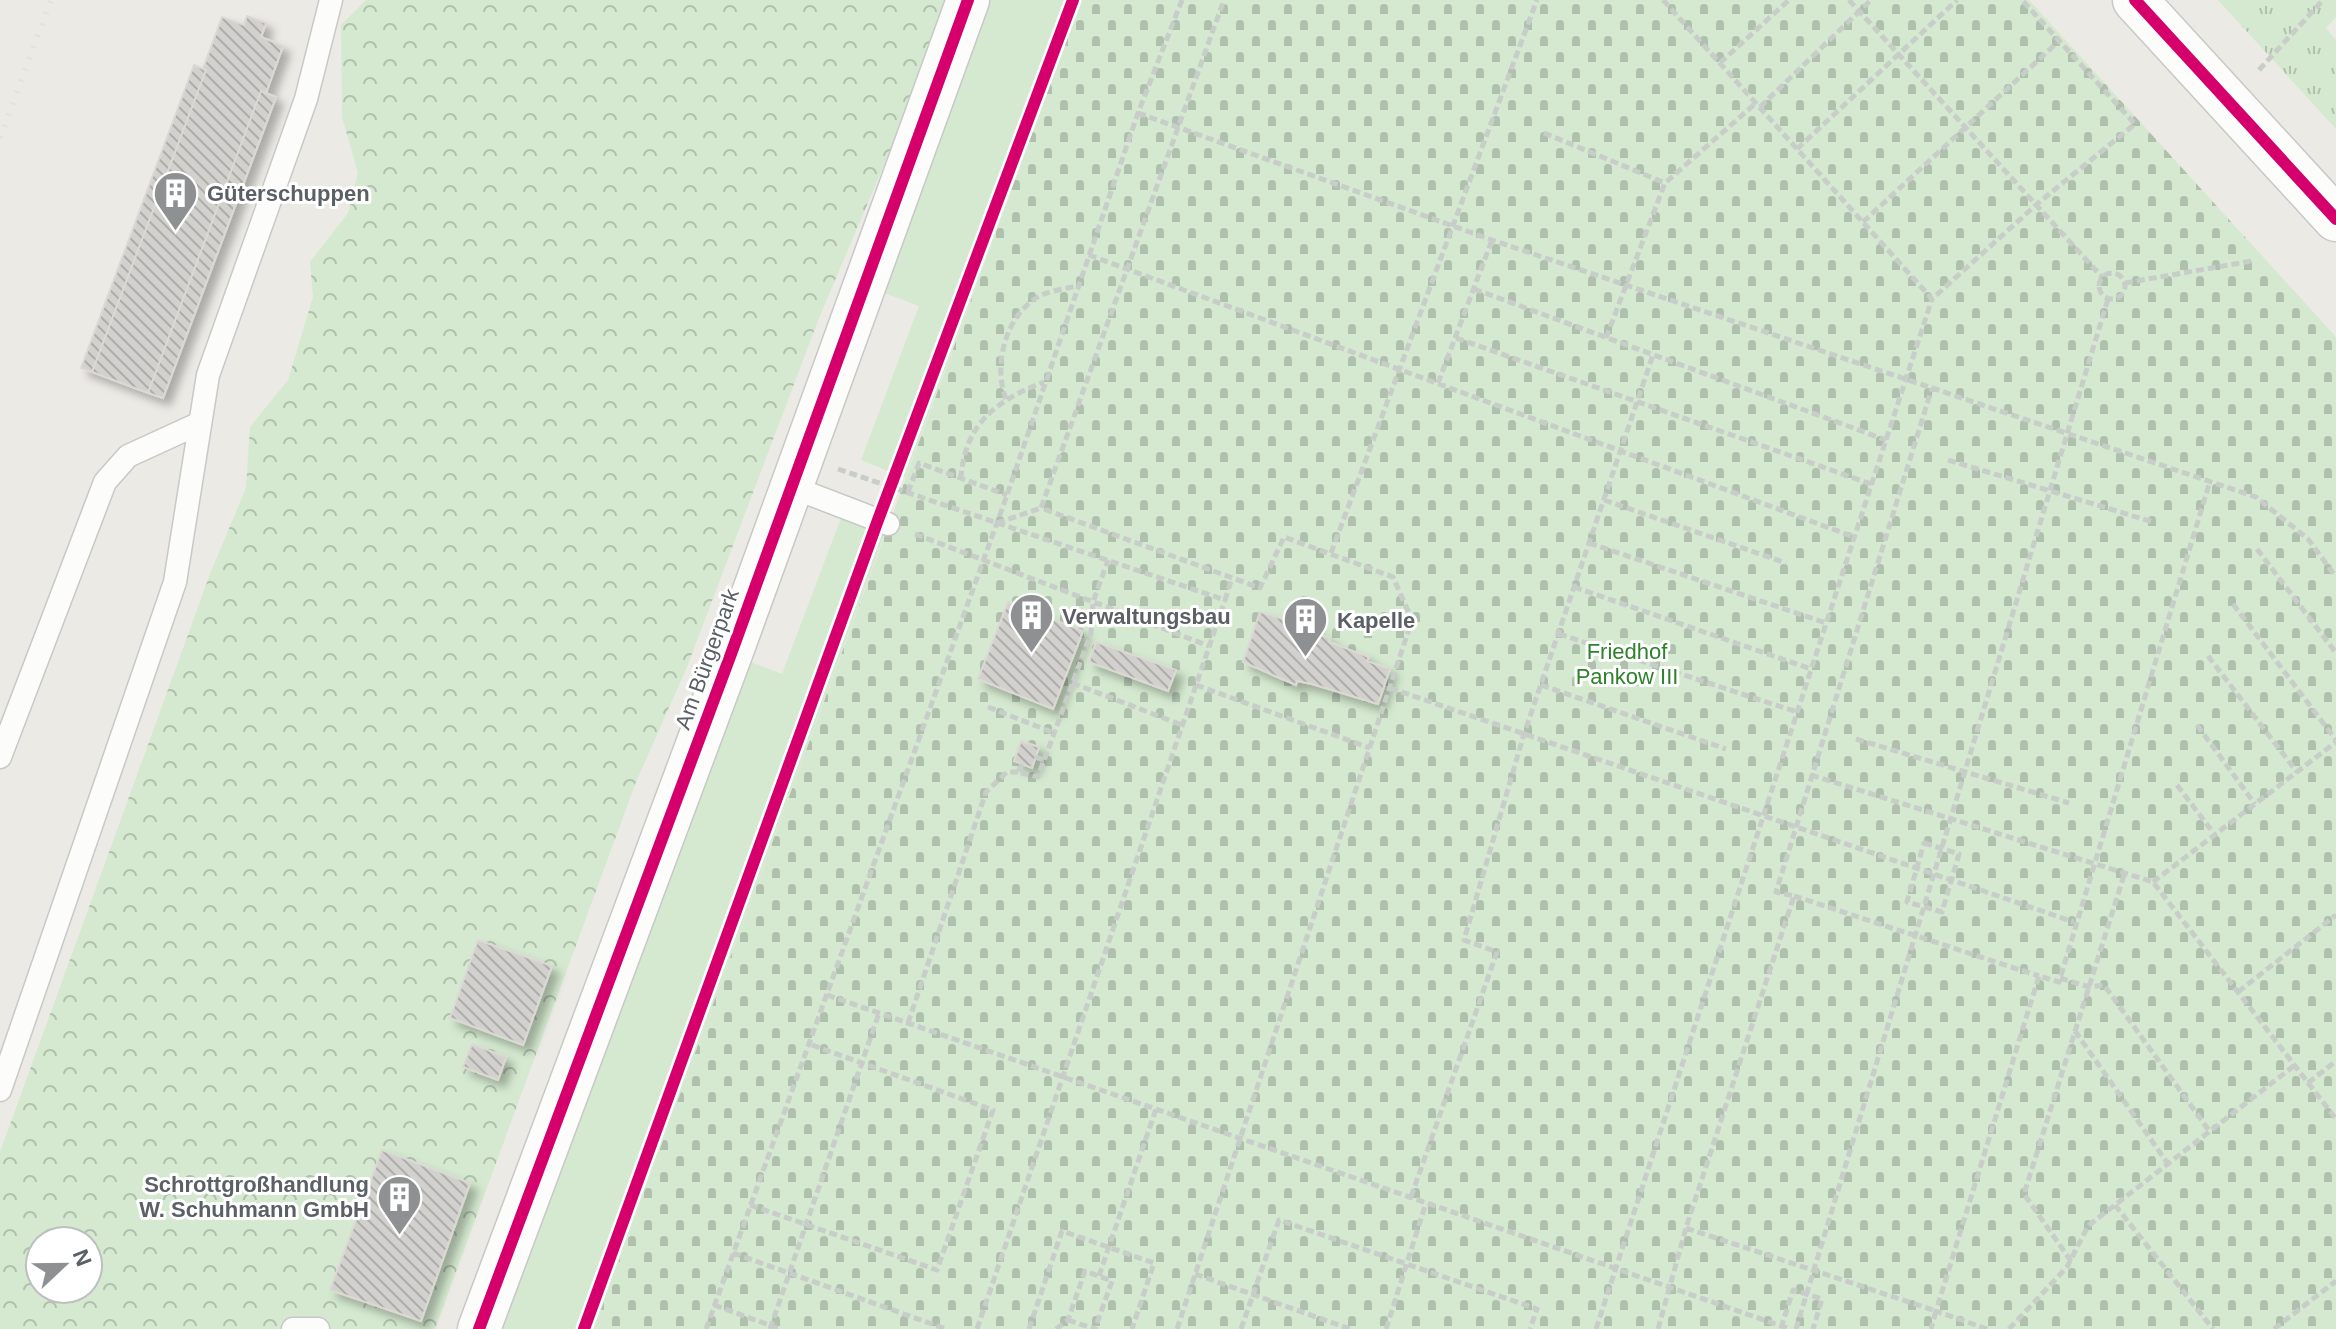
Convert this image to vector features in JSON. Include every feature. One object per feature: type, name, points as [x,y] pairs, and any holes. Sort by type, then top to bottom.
[{"type":"main road","points":[[2135,0],[2336,219]]},
{"type":"street","name":"Am Bürgerpark","points":[[479,1329],[731,654],[968,0]]},
{"type":"lane","points":[[0,1090],[175,582],[208,375],[306,99],[331,0]]},
{"type":"lane","points":[[0,757],[105,482],[128,456],[200,423]]},
{"type":"lane","points":[[795,471],[888,524]]},
{"type":"lane","points":[[293,1329],[318,1329]]},
{"type":"path","points":[[706,1329],[984,561],[1138,113],[1182,0]]},
{"type":"path","points":[[1041,508],[1224,0]]},
{"type":"path","points":[[1331,553],[1537,0]]},
{"type":"path","points":[[1663,0],[1932,299]]},
{"type":"path","points":[[1669,6],[1675,0]]},
{"type":"path","points":[[1720,63],[1789,0]]},
{"type":"path","points":[[1849,0],[2102,277]]},
{"type":"path","points":[[1606,338],[1665,183],[1758,105],[1871,0]]},
{"type":"path","points":[[1797,149],[1957,0]]},
{"type":"path","points":[[1596,1329],[1932,299],[2037,204],[2135,124],[2022,0]]},
{"type":"path","points":[[2259,70],[2323,0]]},
{"type":"path","points":[[1863,223],[2059,41]]},
{"type":"path","points":[[1138,113],[1492,240],[2256,497],[2308,539],[2336,577]]},
{"type":"path","points":[[1544,133],[1665,183]]},
{"type":"path","points":[[1438,383],[1492,240]]},
{"type":"path","points":[[1089,255],[1854,537]]},
{"type":"path","points":[[2102,277],[2113,273],[2125,283],[2252,261]]},
{"type":"path","points":[[2102,277],[2099,289],[2108,299]]},
{"type":"path","points":[[2108,299],[2121,296],[2125,283]]},
{"type":"path","points":[[1006,399],[1000,365],[1012,326],[1034,299],[1078,286]]},
{"type":"path","points":[[1474,289],[1886,440]]},
{"type":"path","points":[[1796,1329],[2108,299]]},
{"type":"path","points":[[1456,338],[1871,484]]},
{"type":"path","points":[[1411,1197],[1497,952],[1464,940],[1524,734],[1653,355]]},
{"type":"path","points":[[961,479],[972,437],[989,413],[1006,399],[1045,382]]},
{"type":"path","points":[[1932,388],[1776,892],[2059,982],[2092,862],[2210,481]]},
{"type":"path","points":[[1948,460],[2153,522]]},
{"type":"path","points":[[908,492],[919,463],[1007,495]]},
{"type":"path","points":[[795,471],[908,492],[1225,600]]},
{"type":"path","points":[[1604,500],[1786,563]]},
{"type":"path","points":[[997,523],[1041,508],[1260,588],[1284,537],[1393,577],[1412,620],[1177,1329]]},
{"type":"path","points":[[888,524],[1209,646]]},
{"type":"path","points":[[1589,543],[1826,623]]},
{"type":"path","points":[[2257,549],[2336,653]]},
{"type":"path","points":[[908,1023],[986,792],[1007,772],[1038,777],[1091,633],[1093,602],[1108,560]]},
{"type":"path","points":[[977,1329],[1232,578]]},
{"type":"path","points":[[1574,587],[1811,669]]},
{"type":"path","points":[[2153,882],[2336,741],[2233,604]]},
{"type":"path","points":[[1558,634],[1797,712]]},
{"type":"path","points":[[2208,656],[2297,772]]},
{"type":"path","points":[[1072,683],[1182,725]]},
{"type":"path","points":[[1196,685],[1370,748]]},
{"type":"path","points":[[1541,685],[1726,749]]},
{"type":"path","points":[[1390,688],[2074,922]]},
{"type":"path","points":[[988,707],[1054,733]]},
{"type":"path","points":[[2197,725],[2255,804]]},
{"type":"path","points":[[1856,739],[2069,803]]},
{"type":"path","points":[[1035,757],[1045,760]]},
{"type":"path","points":[[1018,772],[1022,764]]},
{"type":"path","points":[[1811,775],[2153,882],[2336,1119]]},
{"type":"path","points":[[2177,785],[2215,835]]},
{"type":"path","points":[[1924,843],[1959,854],[1942,912],[1907,902],[1917,868],[1924,843]]},
{"type":"path","points":[[2071,1261],[2024,1194],[2125,872]]},
{"type":"path","points":[[1658,1329],[1686,1228],[1794,896]]},
{"type":"path","points":[[2238,992],[2336,915]]},
{"type":"path","points":[[1931,1329],[2039,976]]},
{"type":"path","points":[[2060,978],[2089,987],[2104,985],[2210,1132]]},
{"type":"path","points":[[827,995],[1790,1329]]},
{"type":"path","points":[[770,1327],[879,1013]]},
{"type":"path","points":[[2075,1031],[2168,1164]]},
{"type":"path","points":[[750,1205],[937,1270],[993,1110],[809,1044]]},
{"type":"path","points":[[2308,1083],[2336,1061]]},
{"type":"path","points":[[2009,1329],[2071,1261],[2088,1226],[2295,1065]]},
{"type":"path","points":[[1099,1276],[1156,1109]]},
{"type":"path","points":[[1386,1329],[1426,1203]]},
{"type":"path","points":[[2115,1205],[2213,1329]]},
{"type":"path","points":[[1241,1329],[1279,1220],[1537,1309],[1530,1329]]},
{"type":"path","points":[[1686,1228],[1987,1329]]},
{"type":"path","points":[[1029,1329],[1062,1231],[1154,1263],[1132,1329]]},
{"type":"path","points":[[733,1253],[933,1327],[946,1329]]},
{"type":"path","points":[[1056,1329],[1068,1320],[1085,1271],[1112,1281],[1095,1329],[1068,1320]]},
{"type":"path","points":[[1195,1274],[1350,1329]]},
{"type":"path","points":[[2274,1329],[2336,1281]]},
{"type":"path","points":[[1781,1328],[1793,1290],[1822,1299],[1813,1329]]},
{"type":"path","points":[[714,1305],[780,1329]]},
{"type":"green space","points":[[366,0],[954,0],[819,318],[687,667],[636,782],[435,1329],[0,1329],[0,1152],[210,574],[246,488],[250,427],[288,380],[313,297],[310,262],[348,213],[358,173],[342,117],[341,25]]},
{"type":"green space","points":[[985,0],[1081,0],[905,478],[861,460],[919,306],[879,291]]},
{"type":"green space","name":"Friedhof Pankow III","points":[[1081,0],[2029,0],[2336,337],[2336,1329],[594,1329]]},
{"type":"green space","points":[[2218,0],[2336,0],[2336,17],[2326,28],[2336,40],[2336,129]]},
{"type":"green space","points":[[841,518],[885,533],[594,1329],[497,1329],[742,659],[782,674]]},
{"type":"building","name":"Güterschuppen","points":[[247,16],[266,23],[261,37],[283,46],[266,93],[261,91],[148,393],[92,372],[206,70],[203,69],[222,17],[244,25]]},
{"type":"building","points":[[194,65],[206,70],[92,372],[81,368]]},
{"type":"building","points":[[261,91],[276,97],[163,398],[148,393]]},
{"type":"building","name":"Verwaltungsbau","points":[[1008,602],[1083,631],[1053,709],[978,679]]},
{"type":"building","name":"Kapelle","points":[[1260,612],[1317,629],[1315,633],[1330,638],[1329,642],[1369,657],[1367,661],[1390,669],[1378,704],[1312,684],[1297,681],[1296,685],[1243,662]]},
{"type":"building","points":[[1096,642],[1176,670],[1168,691],[1089,662]]},
{"type":"building","points":[[1021,741],[1039,747],[1032,768],[1014,761]]},
{"type":"building","points":[[478,940],[552,966],[523,1045],[450,1018]]},
{"type":"building","points":[[472,1044],[506,1057],[498,1080],[463,1067]]},
{"type":"building","name":"Schrottgroßhandlung W. Schuhmann GmbH","points":[[382,1150],[470,1183],[421,1321],[330,1290]]},
{"type":"railway","points":[[0,138],[51,0]]},
{"type":"cycle path","points":[[479,1329],[731,654],[968,0]]},
{"type":"cycle path","points":[[584,1329],[878,520],[1073,0]]},
{"type":"cycle path","points":[[2135,0],[2336,219]]},
{"type":"place","name":"Güterschuppen","points":[[176,232]]},
{"type":"place","name":"Verwaltungsbau","points":[[1031,655]]},
{"type":"place","name":"Kapelle","points":[[1306,659]]},
{"type":"place","name":"Schrottgroßhandlung W. Schuhmann GmbH","points":[[400,1236]]}]
